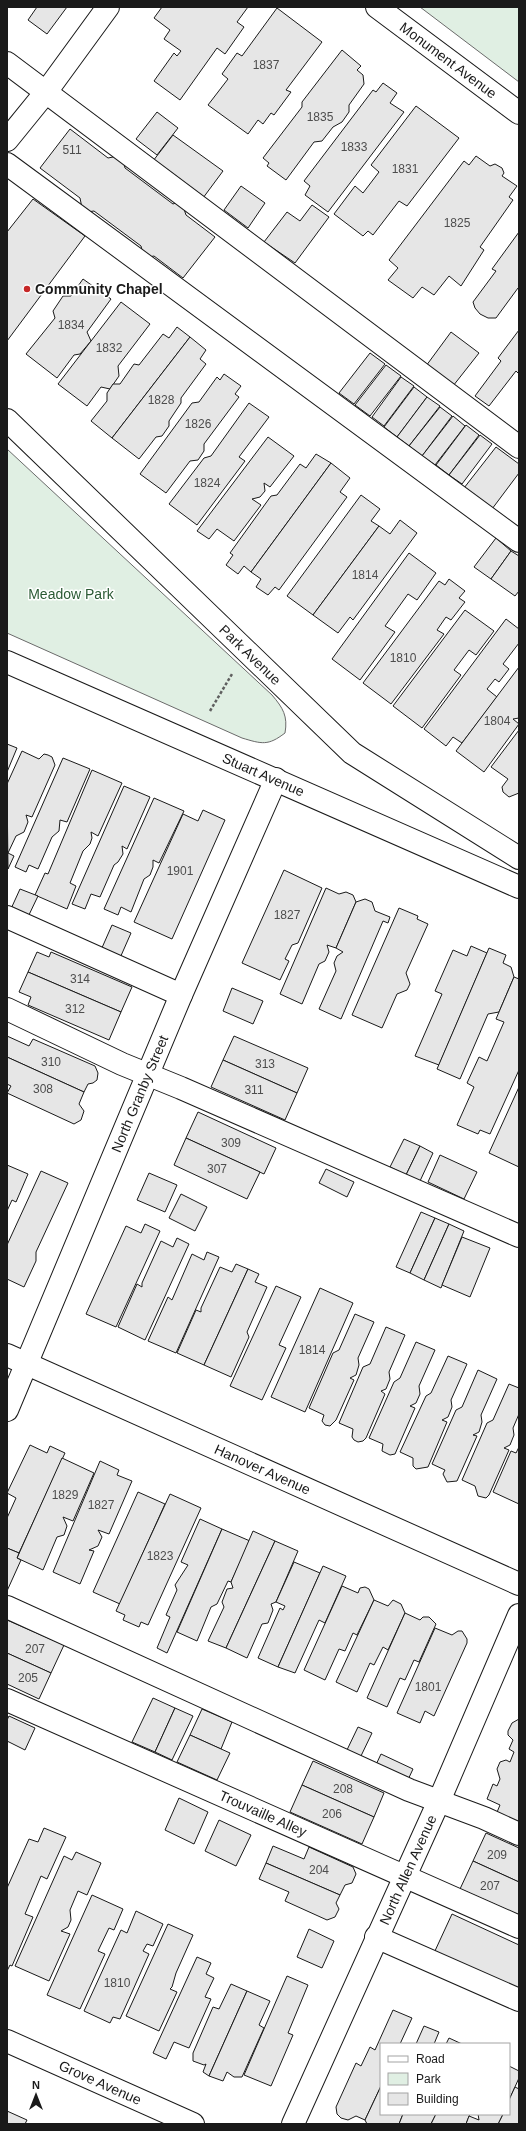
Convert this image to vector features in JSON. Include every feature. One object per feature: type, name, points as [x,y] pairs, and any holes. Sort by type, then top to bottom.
[{"type":"street","points":[[7,140],[46,92],[108,7]]},
{"type":"street","name":"Monument Avenue","points":[[377,7],[519,113]]},
{"type":"street","points":[[7,63],[519,447]]},
{"type":"street","points":[[7,164],[519,541]]},
{"type":"street","name":"Park Avenue","points":[[7,420],[352,753],[519,858]]},
{"type":"street","name":"Stuart Avenue","points":[[7,662],[519,887]]},
{"type":"street","name":"North Granby Street","points":[[7,1410],[181,996],[276,779]]},
{"type":"street","points":[[7,917],[181,996]]},
{"type":"street","points":[[7,1009],[122,1064],[519,1236]]},
{"type":"street","name":"Hanover Avenue","points":[[7,1355],[519,1584]]},
{"type":"street","points":[[7,1607],[409,1790],[484,1818],[519,1834]]},
{"type":"street","name":"North Allen Avenue","points":[[293,2124],[376,1937],[439,1801],[519,1615]]},
{"type":"street","name":"Trouvaille Alley","points":[[7,1700],[519,1927]]},
{"type":"street","points":[[376,1937],[519,2000]]},
{"type":"street","name":"Grove Avenue","points":[[7,2041],[193,2124]]},
{"type":"path","points":[[210,711],[234,672]]},
{"type":"green space","points":[[420,7],[519,7],[519,82]]},
{"type":"green space","name":"Meadow Park","points":[[7,449],[272,695],[284,712],[286,722],[285,733],[274,740],[265,743],[242,738],[7,633]]},
{"type":"building","points":[[37,7],[67,7],[47,34],[28,20]]},
{"type":"building","points":[[162,7],[248,7],[237,22],[244,27],[225,54],[217,48],[180,100],[154,81],[174,53],[177,56],[181,51],[164,39],[170,30],[154,18]]},
{"type":"building","points":[[277,8],[322,42],[286,90],[291,92],[274,115],[271,113],[263,124],[258,120],[248,134],[208,105],[228,79],[222,74],[237,53],[242,56]]},
{"type":"building","points":[[342,50],[361,66],[357,70],[363,75],[364,84],[349,105],[349,112],[342,122],[333,127],[322,141],[314,142],[286,180],[267,166],[269,163],[263,158],[302,107],[302,102]]},
{"type":"building","points":[[383,83],[397,93],[390,103],[404,112],[328,212],[305,195],[310,186],[304,181],[373,90],[376,92]]},
{"type":"building","points":[[416,106],[459,138],[407,206],[399,201],[373,235],[368,231],[363,236],[334,214],[355,186],[363,193],[379,172],[371,165]]},
{"type":"building","points":[[157,112],[178,128],[157,155],[136,139]]},
{"type":"building","points":[[70,129],[108,158],[118,156],[123,160],[125,168],[173,204],[178,202],[183,206],[186,215],[215,237],[183,278],[154,256],[149,257],[142,250],[141,246],[94,211],[87,212],[82,208],[80,198],[40,168]]},
{"type":"building","points":[[173,135],[223,171],[203,198],[153,161]]},
{"type":"building","points":[[476,156],[490,166],[495,164],[502,168],[504,173],[502,176],[517,186],[509,197],[513,200],[480,247],[484,250],[461,286],[449,276],[434,295],[422,287],[413,298],[388,280],[398,268],[389,260],[464,161],[469,165]]},
{"type":"building","points":[[241,186],[265,203],[248,228],[224,210]]},
{"type":"building","name":"Community Chapel","points":[[33,199],[85,236],[7,341],[7,232]]},
{"type":"building","points":[[312,205],[329,217],[295,263],[264,242],[287,212],[300,221]]},
{"type":"building","points":[[519,232],[519,289],[518,288],[496,318],[488,318],[480,314],[475,308],[473,302],[496,271],[492,269]]},
{"type":"building","points":[[83,279],[111,299],[87,332],[91,341],[80,354],[74,355],[57,378],[26,354],[55,318],[53,311],[63,296],[71,296]]},
{"type":"building","points":[[121,302],[150,324],[118,366],[119,376],[110,389],[101,387],[87,406],[58,384]]},
{"type":"building","points":[[177,327],[190,337],[112,438],[91,421],[107,401],[107,393],[113,384],[120,384],[134,364],[139,365],[163,334],[169,338]]},
{"type":"building","points":[[519,330],[519,374],[516,371],[489,406],[475,396],[501,361],[498,358]]},
{"type":"building","points":[[451,332],[479,353],[453,386],[426,366]]},
{"type":"building","points":[[190,337],[206,350],[200,359],[206,364],[181,398],[181,403],[169,421],[169,426],[162,436],[156,437],[139,459],[112,438]]},
{"type":"building","points":[[370,353],[385,364],[354,404],[339,393]]},
{"type":"building","points":[[386,365],[401,376],[370,416],[355,405]]},
{"type":"building","points":[[224,374],[241,386],[235,394],[239,397],[204,444],[204,451],[198,460],[190,461],[166,493],[140,474],[192,403],[199,402],[217,377],[220,380]]},
{"type":"building","points":[[401,377],[414,386],[384,426],[372,417]]},
{"type":"building","points":[[414,387],[427,397],[397,437],[384,427]]},
{"type":"building","points":[[427,397],[440,406],[409,446],[397,437]]},
{"type":"building","points":[[249,403],[269,417],[239,457],[245,461],[197,525],[169,504],[204,458],[211,456]]},
{"type":"building","points":[[440,407],[452,416],[422,456],[409,446]]},
{"type":"building","points":[[453,416],[465,426],[435,465],[422,456]]},
{"type":"building","points":[[466,425],[479,435],[449,475],[436,465]]},
{"type":"building","points":[[480,435],[492,444],[462,484],[449,475]]},
{"type":"building","points":[[268,437],[294,456],[270,487],[264,483],[265,491],[260,497],[252,499],[261,505],[234,541],[217,529],[209,539],[197,531]]},
{"type":"building","points":[[496,447],[519,464],[519,473],[492,509],[464,488]]},
{"type":"building","points":[[316,454],[331,463],[251,572],[244,566],[238,574],[226,565],[233,555],[230,553],[271,496],[277,495],[300,464],[306,468]]},
{"type":"building","points":[[331,463],[350,478],[340,492],[347,497],[279,590],[275,587],[268,595],[256,587],[261,579],[251,572]]},
{"type":"building","points":[[361,495],[380,509],[371,521],[379,526],[313,615],[287,596]]},
{"type":"building","points":[[400,520],[417,533],[353,620],[350,617],[338,633],[313,615],[379,526],[390,534]]},
{"type":"building","points":[[496,538],[511,551],[491,579],[474,567]]},
{"type":"building","points":[[511,551],[519,556],[519,591],[515,596],[491,579]]},
{"type":"building","points":[[409,553],[436,573],[417,600],[408,594],[385,626],[395,632],[360,680],[332,659]]},
{"type":"building","points":[[449,579],[465,591],[459,598],[465,602],[451,620],[446,617],[437,630],[444,634],[391,704],[363,683],[439,581],[445,585]]},
{"type":"building","points":[[465,610],[494,631],[476,655],[469,650],[454,670],[461,675],[422,728],[393,706]]},
{"type":"building","points":[[506,619],[519,629],[519,643],[503,664],[509,669],[499,682],[495,679],[487,689],[497,697],[462,743],[453,737],[446,746],[424,729]]},
{"type":"building","points":[[519,667],[519,718],[513,719],[519,724],[484,772],[456,751]]},
{"type":"building","points":[[519,730],[519,793],[509,797],[503,792],[502,787],[508,779],[491,767]]},
{"type":"building","points":[[7,744],[17,748],[7,772]]},
{"type":"building","points":[[22,751],[39,759],[44,754],[48,755],[52,757],[55,765],[32,817],[26,815],[28,822],[24,832],[16,836],[8,853],[14,856],[8,869],[7,784]]},
{"type":"building","points":[[63,758],[90,769],[67,822],[60,820],[59,831],[52,837],[38,869],[29,865],[26,872],[15,867]]},
{"type":"building","points":[[92,770],[122,783],[98,836],[91,832],[92,838],[90,844],[83,851],[70,883],[76,886],[67,909],[35,895],[45,873],[48,874]]},
{"type":"building","points":[[124,786],[150,797],[127,849],[122,846],[123,854],[114,865],[100,897],[91,894],[85,909],[72,904]]},
{"type":"building","points":[[154,798],[184,811],[159,863],[153,860],[153,867],[150,875],[144,879],[131,912],[121,907],[118,915],[104,909]]},
{"type":"building","points":[[203,810],[225,820],[172,939],[134,922],[183,814],[198,821]]},
{"type":"building","points":[[284,870],[322,888],[298,943],[292,945],[285,959],[289,961],[280,980],[242,963]]},
{"type":"building","points":[[326,888],[339,894],[346,892],[353,895],[356,902],[336,948],[327,945],[329,952],[325,961],[319,964],[302,1004],[280,994]]},
{"type":"building","points":[[20,889],[38,896],[27,919],[10,911]]},
{"type":"building","points":[[365,899],[372,902],[375,911],[390,917],[388,923],[383,921],[341,1019],[319,1009],[336,971],[334,963],[337,956],[343,952],[336,948],[356,902]]},
{"type":"building","points":[[399,908],[418,916],[417,919],[428,924],[406,973],[410,984],[407,990],[397,994],[382,1028],[352,1015]]},
{"type":"building","points":[[112,925],[131,933],[120,958],[101,950]]},
{"type":"building","points":[[471,946],[487,953],[439,1065],[415,1056],[442,994],[435,991],[453,950],[467,956]]},
{"type":"building","points":[[489,948],[506,955],[503,963],[511,967],[514,977],[499,1012],[488,1014],[460,1079],[437,1069]]},
{"type":"building","points":[[37,952],[49,957],[51,952],[132,987],[121,1012],[28,972]]},
{"type":"building","points":[[28,972],[121,1012],[109,1040],[28,1005],[31,997],[19,992]]},
{"type":"building","points":[[514,977],[519,979],[519,1070],[490,1134],[480,1130],[478,1134],[457,1125],[474,1087],[467,1083],[479,1057],[487,1061],[504,1022],[496,1019]]},
{"type":"building","points":[[232,988],[263,1001],[253,1024],[223,1011]]},
{"type":"building","points":[[7,1036],[29,1046],[33,1039],[95,1066],[98,1073],[97,1080],[88,1084],[84,1092],[7,1057]]},
{"type":"building","points":[[234,1036],[308,1068],[297,1093],[223,1060]]},
{"type":"building","points":[[7,1057],[84,1092],[79,1104],[84,1111],[81,1120],[74,1124],[7,1093],[11,1086],[7,1084]]},
{"type":"building","points":[[223,1060],[297,1093],[285,1120],[211,1087]]},
{"type":"building","points":[[519,1087],[519,1167],[489,1153]]},
{"type":"building","points":[[198,1112],[276,1148],[264,1174],[186,1138]]},
{"type":"building","points":[[186,1138],[260,1172],[247,1199],[174,1165]]},
{"type":"building","points":[[404,1139],[420,1146],[406,1175],[390,1167]]},
{"type":"building","points":[[420,1146],[433,1153],[420,1181],[406,1175]]},
{"type":"building","points":[[440,1155],[477,1172],[464,1199],[428,1182]]},
{"type":"building","points":[[7,1165],[28,1174],[16,1202],[12,1200],[7,1211]]},
{"type":"building","points":[[326,1169],[354,1182],[347,1197],[319,1183]]},
{"type":"building","points":[[41,1171],[68,1183],[36,1252],[36,1261],[24,1287],[7,1279],[7,1245]]},
{"type":"building","points":[[149,1173],[177,1185],[165,1212],[137,1200]]},
{"type":"building","points":[[181,1194],[207,1207],[195,1231],[169,1218]]},
{"type":"building","points":[[421,1212],[435,1218],[410,1273],[396,1267]]},
{"type":"building","points":[[435,1218],[449,1224],[424,1280],[410,1273]]},
{"type":"building","points":[[145,1224],[160,1231],[116,1327],[86,1314],[126,1226],[141,1233]]},
{"type":"building","points":[[449,1224],[464,1231],[441,1288],[424,1280]]},
{"type":"building","points":[[462,1237],[490,1248],[470,1297],[442,1285]]},
{"type":"building","points":[[177,1238],[189,1244],[145,1340],[118,1327],[137,1284],[142,1287],[142,1283],[161,1241],[173,1247]]},
{"type":"building","points":[[207,1252],[219,1257],[176,1353],[148,1341],[168,1297],[172,1300],[192,1254],[204,1260]]},
{"type":"building","points":[[236,1264],[248,1269],[204,1365],[177,1353],[196,1310],[201,1312],[201,1308],[220,1267],[232,1272]]},
{"type":"building","points":[[248,1269],[259,1274],[255,1282],[267,1287],[247,1332],[249,1337],[231,1377],[204,1365]]},
{"type":"building","points":[[276,1286],[301,1297],[279,1345],[286,1348],[262,1400],[230,1386]]},
{"type":"building","points":[[320,1288],[353,1303],[305,1412],[271,1397]]},
{"type":"building","points":[[355,1314],[374,1322],[358,1358],[359,1365],[356,1375],[350,1378],[354,1380],[336,1420],[330,1426],[325,1425],[322,1421],[324,1415],[309,1408],[333,1353],[339,1350]]},
{"type":"building","points":[[386,1327],[405,1335],[389,1372],[390,1379],[386,1389],[381,1391],[385,1394],[366,1438],[363,1441],[358,1442],[352,1437],[353,1429],[339,1423],[363,1367],[370,1364]]},
{"type":"building","points":[[416,1342],[435,1350],[419,1386],[420,1394],[416,1403],[410,1406],[415,1408],[395,1454],[390,1455],[382,1451],[383,1444],[369,1438],[394,1382],[400,1378]]},
{"type":"building","points":[[448,1356],[467,1364],[451,1400],[452,1407],[448,1417],[442,1420],[447,1422],[428,1467],[416,1469],[413,1466],[413,1458],[400,1452],[426,1396],[431,1393]]},
{"type":"building","points":[[478,1370],[497,1379],[481,1415],[482,1422],[479,1432],[473,1435],[477,1436],[457,1481],[447,1482],[443,1474],[445,1470],[432,1464],[456,1410],[462,1407]]},
{"type":"building","points":[[509,1384],[519,1388],[519,1414],[513,1428],[514,1435],[510,1445],[504,1448],[509,1450],[489,1495],[486,1498],[478,1496],[475,1486],[462,1480],[487,1423],[493,1420]]},
{"type":"building","points":[[30,1445],[47,1453],[50,1446],[65,1453],[19,1553],[7,1548],[7,1518],[16,1498],[7,1493]]},
{"type":"building","points":[[519,1447],[519,1504],[493,1492],[511,1451],[516,1453]]},
{"type":"building","points":[[62,1458],[94,1473],[73,1521],[63,1517],[67,1526],[64,1535],[57,1537],[43,1570],[17,1558]]},
{"type":"building","points":[[100,1461],[119,1470],[117,1475],[132,1481],[109,1534],[98,1530],[102,1537],[98,1546],[89,1550],[94,1551],[80,1584],[53,1572]]},
{"type":"building","points":[[138,1492],[165,1504],[120,1604],[93,1592]]},
{"type":"building","points":[[170,1494],[201,1508],[148,1625],[141,1622],[139,1627],[123,1620],[125,1615],[116,1611]]},
{"type":"building","points":[[200,1519],[222,1529],[167,1653],[157,1648],[170,1617],[166,1615],[177,1590],[175,1585],[188,1565],[181,1562]]},
{"type":"building","points":[[222,1529],[250,1541],[231,1582],[228,1581],[217,1604],[211,1607],[197,1641],[177,1632]]},
{"type":"building","points":[[253,1531],[275,1541],[226,1648],[208,1641],[224,1607],[222,1602],[227,1589],[233,1588],[231,1582]]},
{"type":"building","points":[[275,1541],[298,1551],[276,1602],[271,1604],[273,1610],[268,1623],[262,1624],[247,1658],[226,1648]]},
{"type":"building","points":[[7,1548],[19,1553],[17,1558],[21,1560],[7,1591]]},
{"type":"building","points":[[294,1562],[320,1573],[278,1667],[258,1658],[280,1608],[283,1610],[285,1606],[276,1602]]},
{"type":"building","points":[[323,1566],[346,1576],[325,1623],[319,1620],[295,1673],[278,1667]]},
{"type":"building","points":[[342,1586],[358,1593],[360,1588],[365,1587],[369,1589],[374,1600],[357,1635],[353,1633],[345,1651],[339,1649],[325,1680],[304,1670]]},
{"type":"building","points":[[374,1600],[388,1606],[393,1600],[401,1604],[405,1613],[388,1650],[383,1647],[374,1665],[370,1663],[357,1692],[336,1682]]},
{"type":"building","points":[[405,1613],[420,1620],[423,1617],[429,1617],[436,1624],[419,1662],[414,1660],[405,1680],[400,1678],[387,1707],[367,1698]]},
{"type":"building","points":[[7,1620],[64,1645],[51,1673],[7,1653]]},
{"type":"building","points":[[435,1628],[452,1635],[458,1631],[462,1631],[467,1639],[467,1643],[434,1716],[425,1711],[420,1723],[397,1713]]},
{"type":"building","points":[[7,1653],[51,1673],[39,1699],[7,1684]]},
{"type":"building","points":[[153,1698],[175,1708],[155,1752],[132,1742]]},
{"type":"building","points":[[175,1708],[193,1716],[172,1760],[155,1752]]},
{"type":"building","points":[[202,1709],[232,1722],[221,1749],[190,1735]]},
{"type":"building","points":[[9,1716],[35,1728],[25,1750],[7,1741],[7,1720]]},
{"type":"building","points":[[519,1719],[519,1828],[495,1817],[500,1805],[487,1799],[493,1784],[497,1786],[500,1779],[497,1769],[500,1762],[506,1760],[510,1762],[514,1752],[509,1749],[513,1740],[508,1735],[508,1731],[512,1723]]},
{"type":"building","points":[[358,1727],[372,1733],[360,1758],[346,1752]]},
{"type":"building","points":[[190,1735],[230,1753],[217,1780],[177,1762]]},
{"type":"building","points":[[381,1754],[413,1769],[406,1784],[374,1769]]},
{"type":"building","points":[[313,1761],[384,1793],[374,1817],[302,1785]]},
{"type":"building","points":[[302,1785],[374,1817],[362,1844],[290,1812]]},
{"type":"building","points":[[179,1798],[208,1812],[194,1844],[165,1830]]},
{"type":"building","points":[[219,1820],[251,1835],[236,1866],[205,1851]]},
{"type":"building","points":[[44,1828],[66,1837],[47,1879],[41,1876],[25,1914],[33,1917],[12,1966],[10,1965],[7,1971],[7,1888],[29,1839],[38,1842]]},
{"type":"building","points":[[486,1833],[519,1848],[519,1882],[473,1861]]},
{"type":"building","points":[[273,1846],[304,1859],[309,1847],[353,1867],[356,1874],[352,1883],[345,1885],[340,1895],[266,1863]]},
{"type":"building","points":[[76,1852],[101,1863],[87,1895],[78,1891],[70,1910],[71,1920],[68,1927],[61,1931],[70,1934],[49,1981],[15,1966],[64,1856],[72,1860]]},
{"type":"building","points":[[473,1861],[519,1882],[519,1915],[460,1889]]},
{"type":"building","points":[[266,1863],[340,1895],[336,1903],[339,1909],[335,1917],[327,1920],[285,1901],[289,1892],[259,1879]]},
{"type":"building","points":[[92,1895],[123,1909],[114,1930],[109,1928],[98,1951],[105,1954],[80,2009],[47,1995]]},
{"type":"building","points":[[136,1911],[163,1924],[153,1946],[147,1944],[143,1951],[149,1954],[120,2019],[113,2017],[110,2023],[84,2011],[121,1930],[127,1933]]},
{"type":"building","points":[[452,1914],[519,1945],[519,1991],[434,1953]]},
{"type":"building","points":[[168,1924],[193,1935],[170,1989],[177,1992],[159,2031],[126,2016]]},
{"type":"building","points":[[309,1929],[334,1941],[322,1968],[297,1957]]},
{"type":"building","points":[[197,1957],[211,1963],[206,1974],[214,1978],[205,1997],[211,1999],[189,2048],[174,2042],[166,2059],[153,2053]]},
{"type":"building","points":[[287,1976],[308,1985],[288,2033],[293,2035],[271,2086],[244,2075]]},
{"type":"building","points":[[231,1984],[247,1991],[209,2076],[203,2072],[206,2064],[204,2065],[193,2061],[193,2053],[213,2007],[219,2009]]},
{"type":"building","points":[[247,1991],[270,2001],[259,2025],[264,2028],[242,2077],[234,2077],[227,2072],[223,2081],[209,2076]]},
{"type":"building","points":[[393,2010],[412,2018],[400,2043],[380,2043],[380,2088],[365,2120],[356,2116],[348,2120],[341,2118],[337,2114],[336,2107],[356,2063],[361,2066],[370,2047],[375,2050]]},
{"type":"building","points":[[424,2026],[439,2032],[434,2043],[416,2043]]},
{"type":"building","points":[[449,2038],[460,2043],[446,2043]]},
{"type":"building","points":[[510,2066],[519,2071],[519,2078],[510,2098]]},
{"type":"building","points":[[515,2087],[519,2089],[519,2124],[498,2124],[502,2115],[510,2115],[510,2098]]},
{"type":"building","points":[[380,2088],[380,2115],[403,2115],[399,2124],[367,2124],[365,2120]]},
{"type":"building","points":[[7,2111],[27,2120],[25,2124],[7,2124]]},
{"type":"building","points":[[403,2115],[436,2115],[431,2124],[399,2124]]},
{"type":"building","points":[[436,2115],[470,2115],[466,2124],[431,2124]]},
{"type":"building","points":[[478,2115],[502,2115],[498,2124],[466,2124],[469,2116],[479,2120]]},
{"type":"place","name":"Community Chapel","points":[[27,289]]}]
